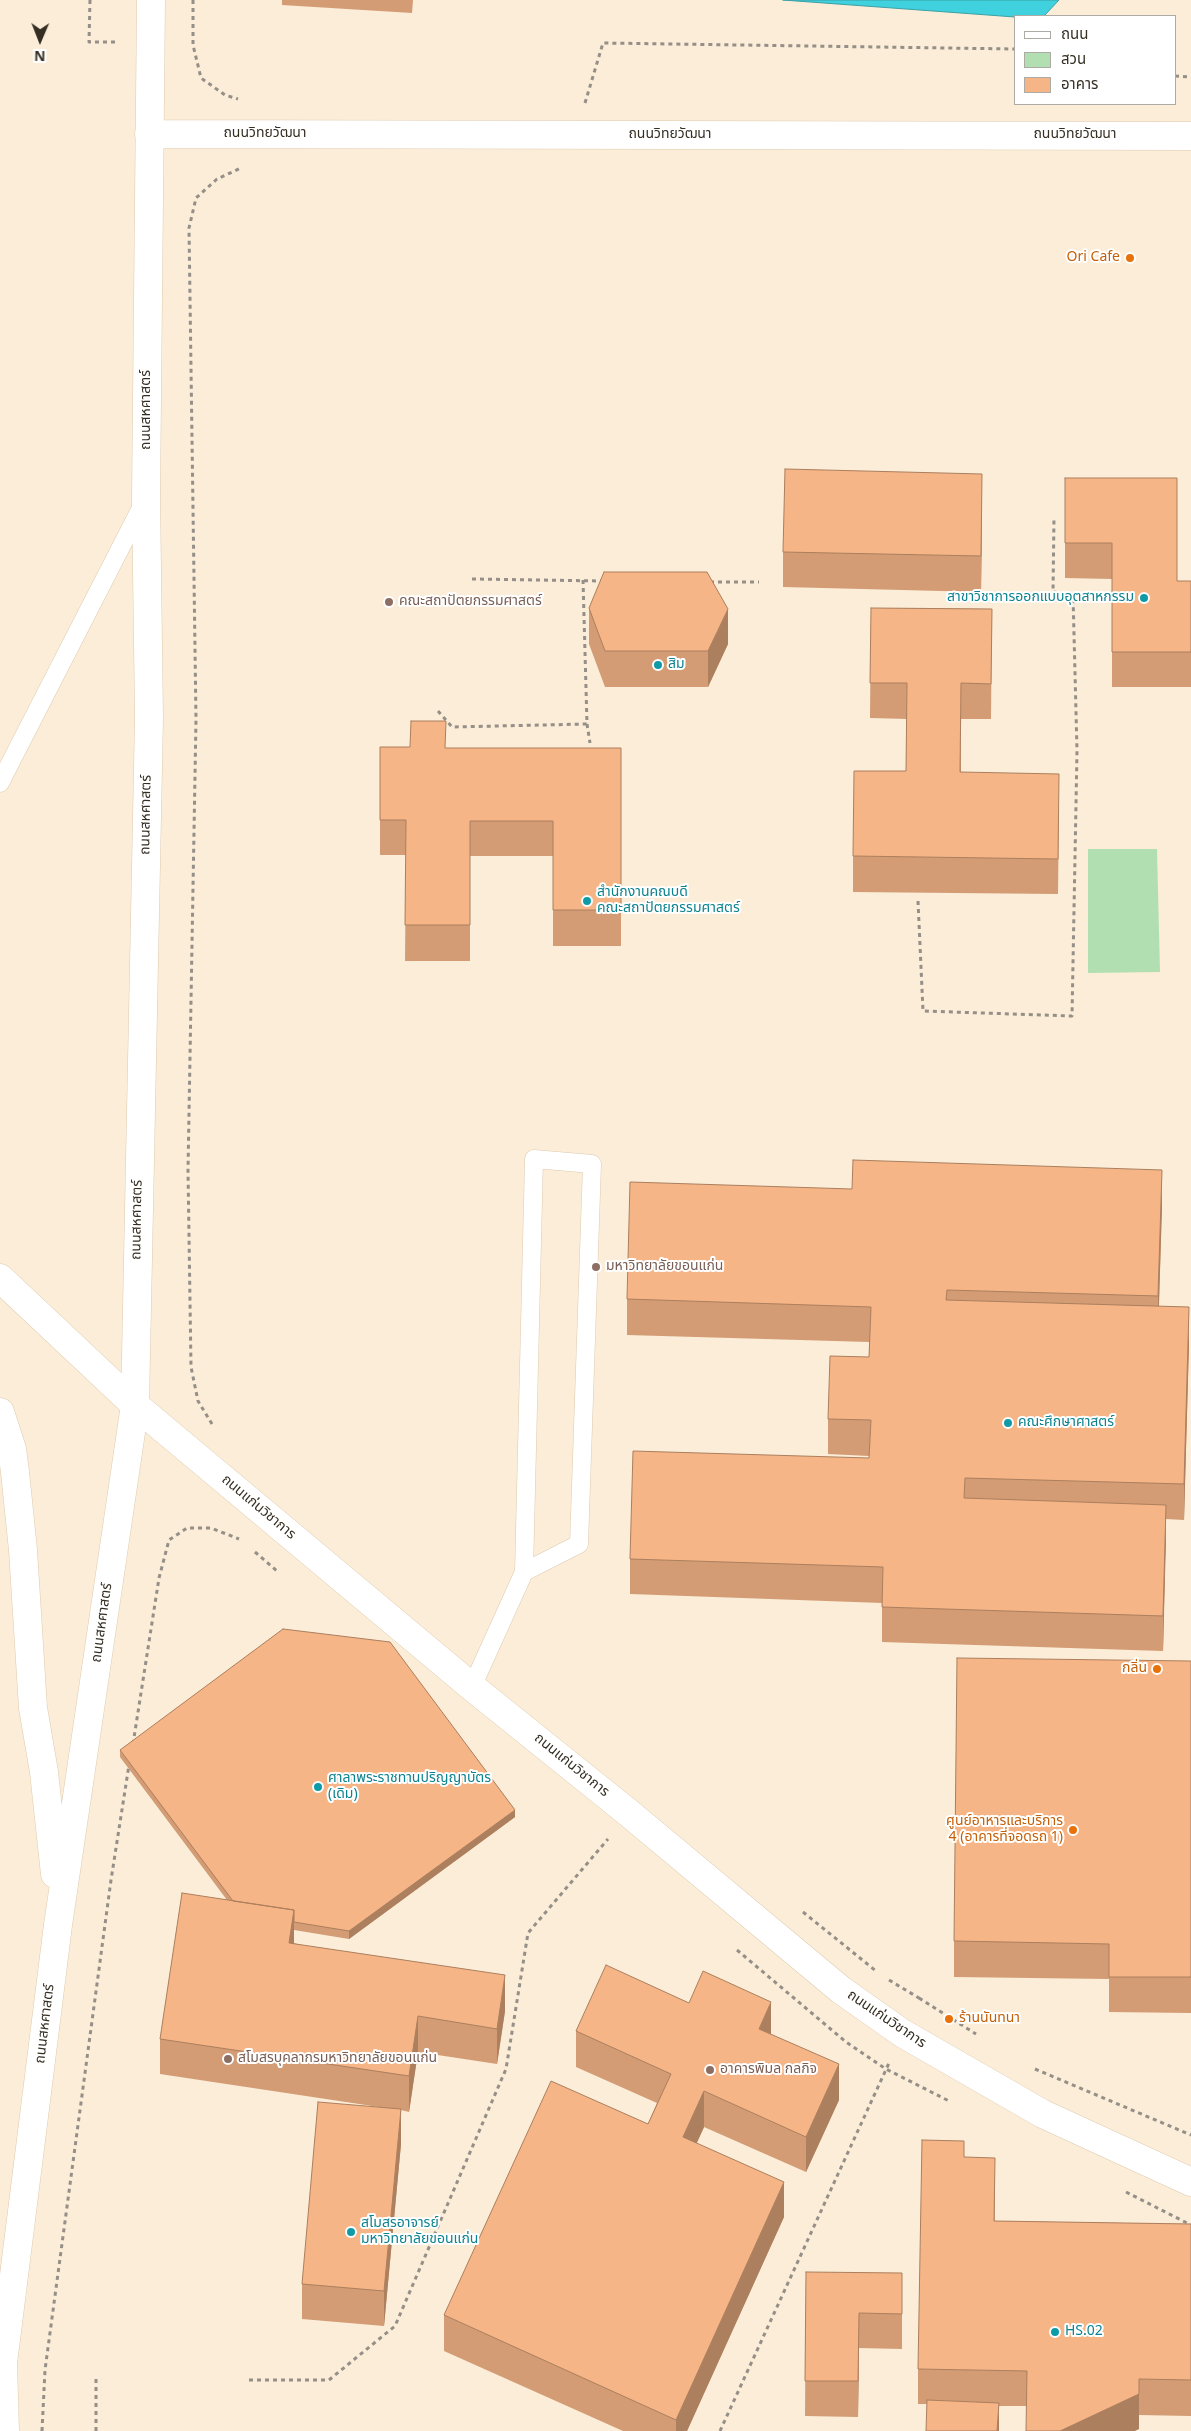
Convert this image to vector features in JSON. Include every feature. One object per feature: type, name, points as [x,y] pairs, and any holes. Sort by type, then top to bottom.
[{"type":"street","name":"ถนนสหศาสตร์","points":[[5,2431],[2,2362],[58,1925],[135,1405],[149,728],[146,497],[151,0]]},
{"type":"street","name":"ถนนวิทยวัฒนา","points":[[149,134],[1191,136]]},
{"type":"street","name":"ถนนแก่นวิชาการ","points":[[0,1278],[135,1405],[472,1687],[630,1814],[841,1990],[902,2033],[1043,2114],[1191,2182]]},
{"type":"street","points":[[0,1412],[12,1449],[16,1481],[23,1550],[32,1708],[52,1832],[58,1925]]},
{"type":"lane","points":[[0,783],[146,497]]},
{"type":"lane","points":[[472,1687],[524,1572],[534,1159],[592,1164],[579,1544],[524,1572]]},
{"type":"path","points":[[193,0],[192,45],[201,78],[225,95],[240,100]]},
{"type":"path","points":[[584,104],[603,43],[1014,50]]},
{"type":"path","points":[[1176,76],[1191,77]]},
{"type":"path","points":[[218,1430],[212,1424],[198,1401],[191,1367],[188,1170],[196,719],[189,228],[196,198],[217,179],[246,166]]},
{"type":"path","points":[[918,901],[923,1011],[1072,1016],[1077,750],[1073,595],[1053,592],[1054,516]]},
{"type":"path","points":[[472,579],[612,581]]},
{"type":"path","points":[[583,580],[587,724],[590,743]]},
{"type":"path","points":[[700,582],[759,582]]},
{"type":"path","points":[[438,711],[452,727],[587,724]]},
{"type":"path","points":[[132,1747],[159,1578],[169,1540],[187,1528],[212,1528],[237,1537],[244,1543]]},
{"type":"path","points":[[252,1549],[282,1574]]},
{"type":"path","points":[[42,2431],[45,2370],[111,1880],[131,1756]]},
{"type":"path","points":[[248,2380],[329,2380],[395,2326],[506,2069],[528,1933],[630,1814]]},
{"type":"path","points":[[600,1833],[615,1846]]},
{"type":"path","points":[[800,1909],[884,1977],[976,2035]]},
{"type":"path","points":[[731,1945],[824,2025],[886,2069],[956,2105]]},
{"type":"path","points":[[720,2431],[919,1998]]},
{"type":"path","points":[[1027,2065],[1191,2135]]},
{"type":"path","points":[[1121,2189],[1191,2225]]},
{"type":"path","points":[[96,2379],[96,2431]]},
{"type":"shaded area","name":"มหาวิทยาลัยขอนแก่น","points":[[0,0],[1191,0],[1191,2431],[0,2431]]},
{"type":"green space","points":[[1088,849],[1157,849],[1160,972],[1088,973]]},
{"type":"water","points":[[783,0],[1059,0],[1045,15],[1014,15],[1014,17]]},
{"type":"building","points":[[785,469],[982,474],[981,556],[783,552]]},
{"type":"building","name":"สาขาวิชาการออกแบบอุตสาหกรรม","points":[[1065,478],[1177,478],[1177,581],[1191,581],[1191,652],[1112,652],[1112,543],[1065,543]]},
{"type":"building","points":[[604,572],[707,572],[728,609],[708,651],[605,651],[589,608]]},
{"type":"building","points":[[871,608],[992,609],[991,684],[961,683],[960,772],[1059,774],[1058,859],[853,856],[854,771],[906,771],[907,683],[870,683]]},
{"type":"building","name":"สำนักงานคณบดี คณะสถาปัตยกรรมศาสตร์","points":[[411,721],[446,721],[445,748],[621,748],[621,910],[553,910],[553,821],[470,821],[470,925],[405,925],[406,820],[380,820],[380,747],[410,747]]},
{"type":"building","name":"คณะศึกษาศาสตร์","points":[[853,1160],[1162,1170],[1158,1296],[947,1290],[946,1300],[1189,1307],[1184,1484],[965,1478],[964,1498],[1166,1505],[1163,1616],[882,1607],[883,1567],[630,1559],[633,1451],[869,1458],[871,1420],[828,1419],[830,1356],[869,1357],[871,1307],[627,1299],[630,1182],[852,1189]]},
{"type":"building","name":"ศาลาพระราชทานปริญญาบัตร (เดิม)","points":[[283,1629],[390,1642],[515,1810],[349,1931],[294,1922],[294,1910],[233,1901],[120,1750]]},
{"type":"building","name":"ศูนย์อาหารและบริการ 4 (อาคารที่จอดรถ 1)","points":[[957,1658],[1191,1661],[1191,1977],[1109,1977],[1109,1944],[954,1941]]},
{"type":"building","points":[[182,1893],[294,1910],[289,1943],[505,1975],[497,2029],[418,2016],[409,2076],[160,2039]]},
{"type":"building","name":"อาคารพิมล กลกิจ","points":[[606,1965],[689,2003],[703,1971],[771,2002],[759,2029],[839,2064],[806,2137],[704,2091],[683,2137],[784,2182],[676,2420],[444,2315],[551,2081],[648,2124],[671,2074],[576,2031]]},
{"type":"building","name":"สโมสรอาจารย์ มหาวิทยาลัยขอนแก่น","points":[[318,2102],[401,2109],[384,2291],[302,2284]]},
{"type":"building","name":"HS.02","points":[[922,2140],[964,2141],[964,2157],[995,2158],[994,2221],[1191,2224],[1191,2380],[1139,2379],[1139,2394],[1060,2431],[1026,2431],[1027,2371],[918,2369]]},
{"type":"building","points":[[806,2272],[902,2273],[902,2314],[859,2313],[858,2381],[805,2381]]},
{"type":"building","points":[[927,2400],[999,2403],[997,2431],[926,2431]]},
{"type":"place","name":"Ori Cafe","points":[[1130,258]]},
{"type":"place","name":"สาขาวิชาการออกแบบอุตสาหกรรม","points":[[1144,598]]},
{"type":"place","name":"คณะสถาปัตยกรรมศาสตร์","points":[[389,602]]},
{"type":"place","name":"สิม","points":[[658,665]]},
{"type":"place","name":"สำนักงานคณบดี คณะสถาปัตยกรรมศาสตร์","points":[[587,901]]},
{"type":"place","name":"มหาวิทยาลัยขอนแก่น","points":[[596,1267]]},
{"type":"place","name":"คณะศึกษาศาสตร์","points":[[1008,1423]]},
{"type":"place","name":"กลิ่น","points":[[1157,1669]]},
{"type":"place","name":"ศาลาพระราชทานปริญญาบัตร (เดิม)","points":[[318,1787]]},
{"type":"place","name":"ศูนย์อาหารและบริการ 4 (อาคารที่จอดรถ 1)","points":[[1073,1830]]},
{"type":"place","name":"ร้านนันทนา","points":[[949,2019]]},
{"type":"place","name":"สโมสรบุคลากรมหาวิทยาลัยขอนแก่น","points":[[228,2059]]},
{"type":"place","name":"อาคารพิมล กลกิจ","points":[[710,2070]]},
{"type":"place","name":"สโมสรอาจารย์ มหาวิทยาลัยขอนแก่น","points":[[351,2232]]},
{"type":"place","name":"HS.02","points":[[1055,2332]]}]
